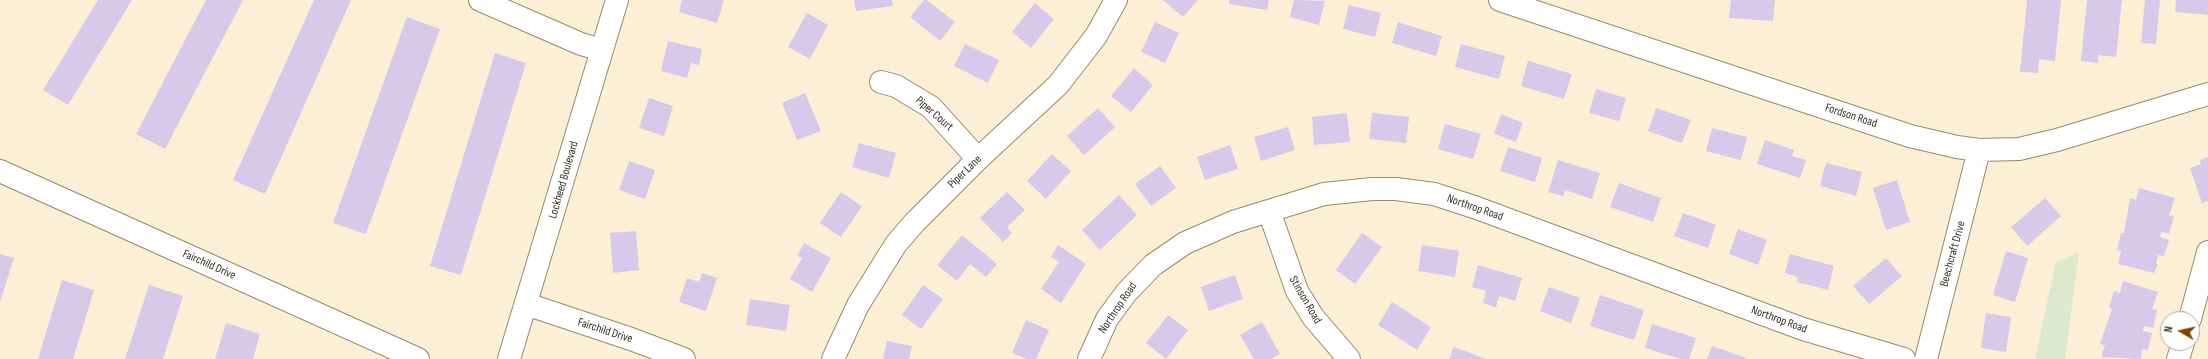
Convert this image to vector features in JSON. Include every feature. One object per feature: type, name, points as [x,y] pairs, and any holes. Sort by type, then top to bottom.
[{"type":"street","points":[[480,0],[581,44],[602,50]]},
{"type":"street","name":"Lockheed Boulevard","points":[[509,359],[617,0]]},
{"type":"street","name":"Piper Lane","points":[[833,359],[858,305],[896,244],[915,222],[978,159],[1058,85],[1079,60],[1096,36],[1116,0]]},
{"type":"street","name":"Fordson Road","points":[[1500,0],[1910,136],[1957,147],[1979,150],[2025,147],[2208,94]]},
{"type":"street","name":"Piper Court","points":[[881,82],[896,86],[931,108],[978,159]]},
{"type":"street","name":"Beechcraft Drive","points":[[1926,359],[1979,150]]},
{"type":"street","name":"Fairchild Drive","points":[[0,171],[418,359]]},
{"type":"street","name":"Northrop Road","points":[[1089,359],[1107,320],[1126,293],[1153,264],[1185,243],[1210,230],[1324,194],[1354,190],[1396,189],[1434,194],[1484,211],[1803,330],[1904,359]]},
{"type":"street","name":"Stinson Road","points":[[1269,211],[1297,291],[1317,323],[1348,359]]},
{"type":"street","points":[[2192,311],[2208,252]]},
{"type":"street","name":"Fairchild Drive","points":[[526,304],[631,339],[684,359]]},
{"type":"green space","points":[[2079,253],[2065,359],[2035,359],[2056,262]]},
{"type":"building","points":[[98,0],[132,0],[68,105],[43,90]]},
{"type":"building","points":[[206,0],[243,0],[165,149],[136,134]]},
{"type":"building","points":[[314,0],[351,0],[265,194],[233,180]]},
{"type":"building","points":[[682,0],[724,0],[717,23],[679,12]]},
{"type":"building","points":[[854,0],[892,0],[893,6],[856,11]]},
{"type":"building","points":[[924,0],[927,0],[955,22],[940,41],[910,17]]},
{"type":"building","points":[[1163,0],[1198,0],[1183,17]]},
{"type":"building","points":[[1229,0],[1269,0],[1267,10],[1229,4]]},
{"type":"building","points":[[1294,0],[1325,1],[1319,25],[1290,17]]},
{"type":"building","points":[[1731,0],[1775,0],[1773,21],[1729,18]]},
{"type":"building","points":[[2027,0],[2061,0],[2055,61],[2039,59],[2038,73],[2020,72]]},
{"type":"building","points":[[2087,0],[2122,0],[2116,57],[2098,55],[2098,63],[2081,61]]},
{"type":"building","points":[[2145,0],[2160,0],[2156,44],[2141,43]]},
{"type":"building","points":[[2176,0],[2208,0],[2208,15],[2175,12]]},
{"type":"building","points":[[1035,3],[1054,19],[1031,48],[1012,32]]},
{"type":"building","points":[[1349,5],[1381,13],[1375,37],[1343,29]]},
{"type":"building","points":[[807,13],[828,25],[810,59],[788,47]]},
{"type":"building","points":[[407,17],[440,29],[366,234],[333,223]]},
{"type":"building","points":[[1155,22],[1179,33],[1165,63],[1141,52]]},
{"type":"building","points":[[1398,22],[1442,36],[1436,56],[1392,43]]},
{"type":"building","points":[[668,41],[702,49],[699,65],[691,63],[687,78],[661,71]]},
{"type":"building","points":[[965,44],[999,60],[988,83],[954,66]]},
{"type":"building","points":[[1461,44],[1505,56],[1499,79],[1455,67]]},
{"type":"building","points":[[495,53],[526,63],[461,275],[430,266]]},
{"type":"building","points":[[1528,61],[1572,74],[1564,99],[1521,86]]},
{"type":"building","points":[[1134,68],[1153,85],[1131,112],[1111,96]]},
{"type":"building","points":[[1596,89],[1626,98],[1619,121],[1589,113]]},
{"type":"building","points":[[805,93],[821,131],[797,140],[782,103]]},
{"type":"building","points":[[649,98],[673,106],[664,136],[639,128]]},
{"type":"building","points":[[1098,108],[1115,127],[1084,155],[1067,136]]},
{"type":"building","points":[[1656,108],[1691,120],[1682,143],[1648,131]]},
{"type":"building","points":[[1347,113],[1350,142],[1314,145],[1312,117]]},
{"type":"building","points":[[1372,113],[1409,117],[1406,143],[1369,139]]},
{"type":"building","points":[[1501,114],[1523,123],[1516,142],[1494,134]]},
{"type":"building","points":[[1445,124],[1481,134],[1473,159],[1438,149]]},
{"type":"building","points":[[1288,127],[1295,150],[1261,161],[1254,137]]},
{"type":"building","points":[[1712,128],[1747,137],[1741,160],[1706,151]]},
{"type":"building","points":[[1765,140],[1794,150],[1792,156],[1806,160],[1800,178],[1757,164]]},
{"type":"building","points":[[859,143],[896,153],[889,178],[852,167]]},
{"type":"building","points":[[1230,145],[1238,169],[1205,180],[1197,157]]},
{"type":"building","points":[[1508,147],[1542,158],[1535,182],[1500,171]]},
{"type":"building","points":[[1052,154],[1071,171],[1046,199],[1027,181]]},
{"type":"building","points":[[2208,157],[2208,201],[2202,203],[2190,168],[2201,164],[2200,160]]},
{"type":"building","points":[[1558,160],[1600,173],[1592,199],[1565,190],[1563,196],[1548,192]]},
{"type":"building","points":[[629,161],[655,170],[645,199],[619,190]]},
{"type":"building","points":[[1826,163],[1862,172],[1856,196],[1820,186]]},
{"type":"building","points":[[1160,166],[1176,188],[1151,206],[1135,184]]},
{"type":"building","points":[[1897,180],[1910,222],[1886,230],[1873,188]]},
{"type":"building","points":[[1619,183],[1661,198],[1653,222],[1610,207]]},
{"type":"building","points":[[2139,188],[2175,198],[2169,215],[2174,216],[2169,234],[2161,232],[2160,237],[2169,240],[2164,256],[2158,255],[2156,264],[2158,264],[2154,273],[2118,264],[2121,251],[2117,250],[2121,233],[2124,233],[2130,198],[2136,200]]},
{"type":"building","points":[[841,192],[862,206],[841,237],[820,223]]},
{"type":"building","points":[[1007,192],[1025,210],[1007,227],[1012,233],[1003,242],[980,218]]},
{"type":"building","points":[[1119,195],[1137,215],[1100,250],[1082,230]]},
{"type":"building","points":[[2045,198],[2061,216],[2027,246],[2011,227]]},
{"type":"building","points":[[1683,213],[1716,225],[1708,248],[1674,236]]},
{"type":"building","points":[[1738,229],[1767,240],[1758,265],[1729,254]]},
{"type":"building","points":[[636,231],[639,270],[613,273],[610,233]]},
{"type":"building","points":[[1362,233],[1382,247],[1355,284],[1336,270]]},
{"type":"building","points":[[962,235],[997,264],[986,277],[970,264],[957,281],[937,265]]},
{"type":"building","points":[[804,243],[831,258],[812,292],[790,279],[802,258],[797,256]]},
{"type":"building","points":[[1058,245],[1086,264],[1061,303],[1041,289],[1059,262],[1051,257]]},
{"type":"building","points":[[1422,245],[1459,251],[1455,277],[1418,271]]},
{"type":"building","points":[[2006,251],[2028,258],[2015,302],[1993,295]]},
{"type":"building","points":[[0,254],[14,258],[0,302]]},
{"type":"building","points":[[1790,254],[1834,266],[1828,290],[1797,282],[1798,277],[1785,273]]},
{"type":"building","points":[[1886,258],[1902,276],[1869,304],[1853,286]]},
{"type":"building","points":[[1478,265],[1522,278],[1515,301],[1499,296],[1496,307],[1483,303],[1486,291],[1472,287]]},
{"type":"building","points":[[702,273],[717,278],[706,311],[679,302],[687,278],[699,282]]},
{"type":"building","points":[[1235,275],[1243,299],[1209,311],[1201,287]]},
{"type":"building","points":[[62,280],[94,290],[73,359],[38,359]]},
{"type":"building","points":[[2123,281],[2158,292],[2152,309],[2157,310],[2153,328],[2144,326],[2143,331],[2152,333],[2148,350],[2142,349],[2141,359],[2101,357],[2105,345],[2100,344],[2112,309],[2109,308],[2114,291],[2120,293]]},
{"type":"building","points":[[149,285],[183,296],[163,359],[125,359]]},
{"type":"building","points":[[923,285],[943,299],[921,329],[902,315]]},
{"type":"building","points":[[1549,287],[1580,298],[1571,323],[1540,311]]},
{"type":"building","points":[[1600,295],[1644,310],[1634,340],[1590,326]]},
{"type":"building","points":[[750,299],[790,305],[786,331],[746,325]]},
{"type":"building","points":[[1392,302],[1431,327],[1417,350],[1378,325]]},
{"type":"building","points":[[1986,313],[2011,317],[2006,352],[1981,348]]},
{"type":"building","points":[[1168,315],[1188,330],[1166,359],[1146,343]]},
{"type":"building","points":[[1026,320],[1049,330],[1036,359],[1026,359],[1012,353]]},
{"type":"building","points":[[1262,322],[1280,354],[1271,359],[1254,359],[1240,335]]},
{"type":"building","points":[[226,323],[260,334],[253,359],[215,359]]},
{"type":"building","points":[[1652,324],[1696,338],[1689,359],[1680,359],[1645,348]]},
{"type":"building","points":[[887,341],[912,346],[909,359],[883,359]]},
{"type":"building","points":[[1712,346],[1746,358],[1746,359],[1707,359]]},
{"type":"building","points":[[1454,347],[1486,359],[1449,359]]}]
